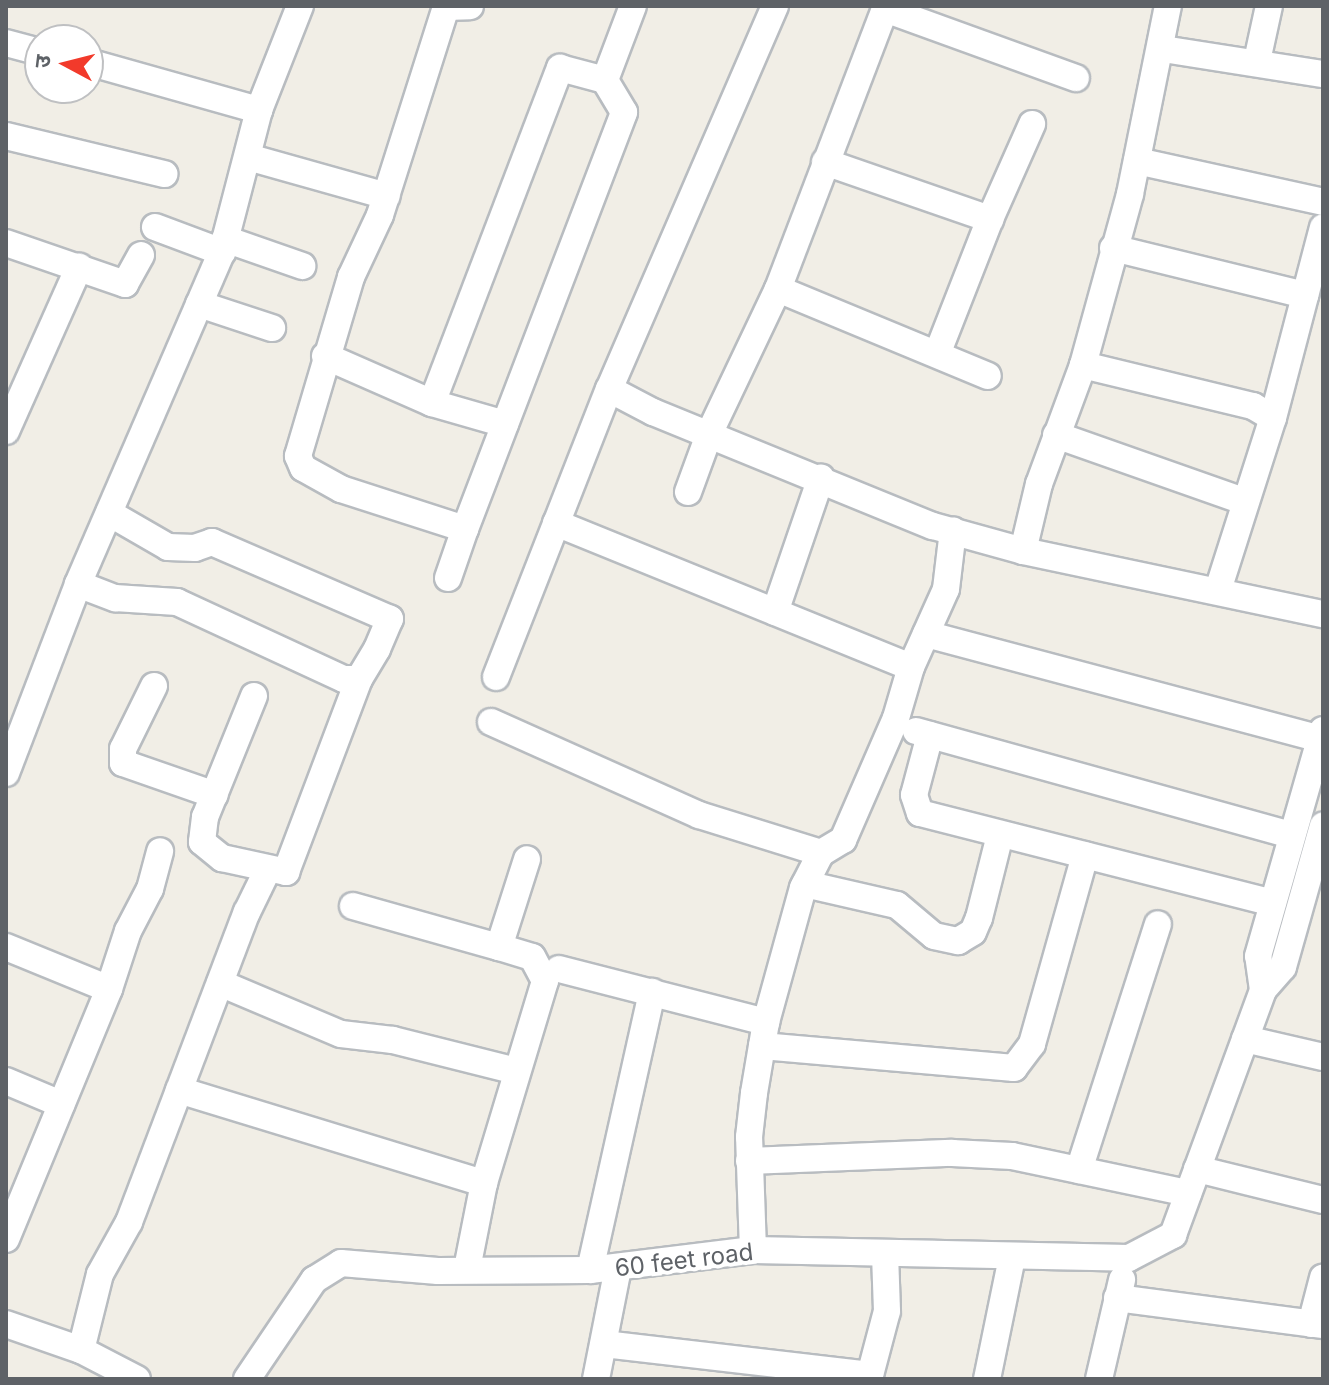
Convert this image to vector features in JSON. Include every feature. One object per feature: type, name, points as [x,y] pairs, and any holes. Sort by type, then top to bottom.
[{"type":"street","points":[[6,773],[78,584],[223,245],[259,110],[300,6]]},
{"type":"street","points":[[453,6],[387,196],[351,277],[325,356],[298,456],[303,468],[341,489],[465,529]]},
{"type":"street","points":[[605,80],[633,6]]},
{"type":"street","points":[[496,677],[609,389],[775,6]]},
{"type":"street","points":[[1023,551],[1056,435],[1083,365],[1137,161],[1163,49],[1168,6]]},
{"type":"street","points":[[1257,61],[1269,6]]},
{"type":"street","points":[[688,492],[710,432],[778,289],[885,8],[1076,78]]},
{"type":"street","points":[[1163,49],[1257,61],[1323,74]]},
{"type":"street","points":[[104,66],[259,110]]},
{"type":"street","points":[[432,403],[560,68],[605,80],[624,112],[448,578]]},
{"type":"street","points":[[937,354],[990,219],[1032,124]]},
{"type":"street","points":[[6,136],[164,174]]},
{"type":"street","points":[[248,157],[387,196]]},
{"type":"street","points":[[1137,161],[1323,202]]},
{"type":"street","points":[[825,162],[990,219]]},
{"type":"street","points":[[155,227],[302,266]]},
{"type":"street","points":[[1218,590],[1273,418],[1323,227]]},
{"type":"street","points":[[6,243],[125,284],[141,255]]},
{"type":"street","points":[[1113,248],[1305,295]]},
{"type":"street","points":[[6,431],[79,267]]},
{"type":"street","points":[[778,289],[988,376]]},
{"type":"street","points":[[199,304],[272,328]]},
{"type":"street","points":[[325,356],[432,403],[505,424]]},
{"type":"street","points":[[1083,365],[1253,406],[1273,418]]},
{"type":"street","points":[[609,389],[653,412],[953,530],[1023,551],[1323,614]]},
{"type":"street","points":[[1056,435],[1246,502]]},
{"type":"street","points":[[775,612],[821,478]]},
{"type":"street","points":[[109,513],[168,547],[195,548],[212,542],[390,619],[359,679],[286,872],[209,851],[202,832],[254,696]]},
{"type":"street","points":[[556,523],[911,667]]},
{"type":"street","points":[[753,1250],[749,1161],[764,1034],[805,884],[821,853],[843,840],[893,725],[911,667],[946,589],[953,530]]},
{"type":"street","points":[[78,584],[115,598],[177,602],[336,676],[359,679]]},
{"type":"street","points":[[926,634],[1322,735],[1258,956],[1263,990]]},
{"type":"street","points":[[154,686],[123,749],[123,763],[215,795]]},
{"type":"street","points":[[491,722],[699,815],[821,853]]},
{"type":"street","points":[[893,725],[1292,835]]},
{"type":"street","points":[[930,735],[914,795],[920,813],[1273,903]]},
{"type":"street","points":[[1192,1181],[1263,990],[1283,967],[1313,899],[1323,826]]},
{"type":"street","points":[[805,884],[897,905],[934,936],[958,941],[973,932],[979,918],[1000,835]]},
{"type":"street","points":[[6,1239],[11,1212],[109,989],[160,851]]},
{"type":"street","points":[[559,969],[652,992],[764,1034],[1014,1068],[1032,1044],[1085,855]]},
{"type":"street","points":[[499,947],[527,859]]},
{"type":"street","points":[[94,1364],[100,1274],[129,1222],[220,983],[268,869]]},
{"type":"street","points":[[353,906],[532,957],[545,981],[484,1183],[467,1269]]},
{"type":"street","points":[[1079,1170],[1158,924]]},
{"type":"street","points":[[6,947],[109,989]]},
{"type":"street","points":[[220,983],[341,1034],[393,1040],[516,1071]]},
{"type":"street","points":[[590,1270],[652,992]]},
{"type":"street","points":[[1245,1039],[1323,1057]]},
{"type":"street","points":[[6,1081],[61,1104]]},
{"type":"street","points":[[179,1090],[484,1183]]},
{"type":"street","points":[[749,1161],[952,1153],[1012,1156],[1079,1170],[1192,1181],[1323,1200]]},
{"type":"street","name":"60 feet road","points":[[247,1379],[314,1280],[341,1263],[467,1269],[590,1270],[753,1250],[885,1254],[904,1250],[1012,1257],[1129,1258],[1173,1235],[1192,1181]]},
{"type":"street","points":[[604,1344],[870,1377],[887,1311],[885,1254]]},
{"type":"street","points":[[987,1379],[1012,1257]]},
{"type":"street","points":[[1099,1379],[1129,1258]]},
{"type":"street","points":[[596,1379],[618,1268]]},
{"type":"street","points":[[1117,1298],[1317,1324],[1323,1278]]},
{"type":"street","points":[[6,1324],[94,1364],[137,1379]]}]
